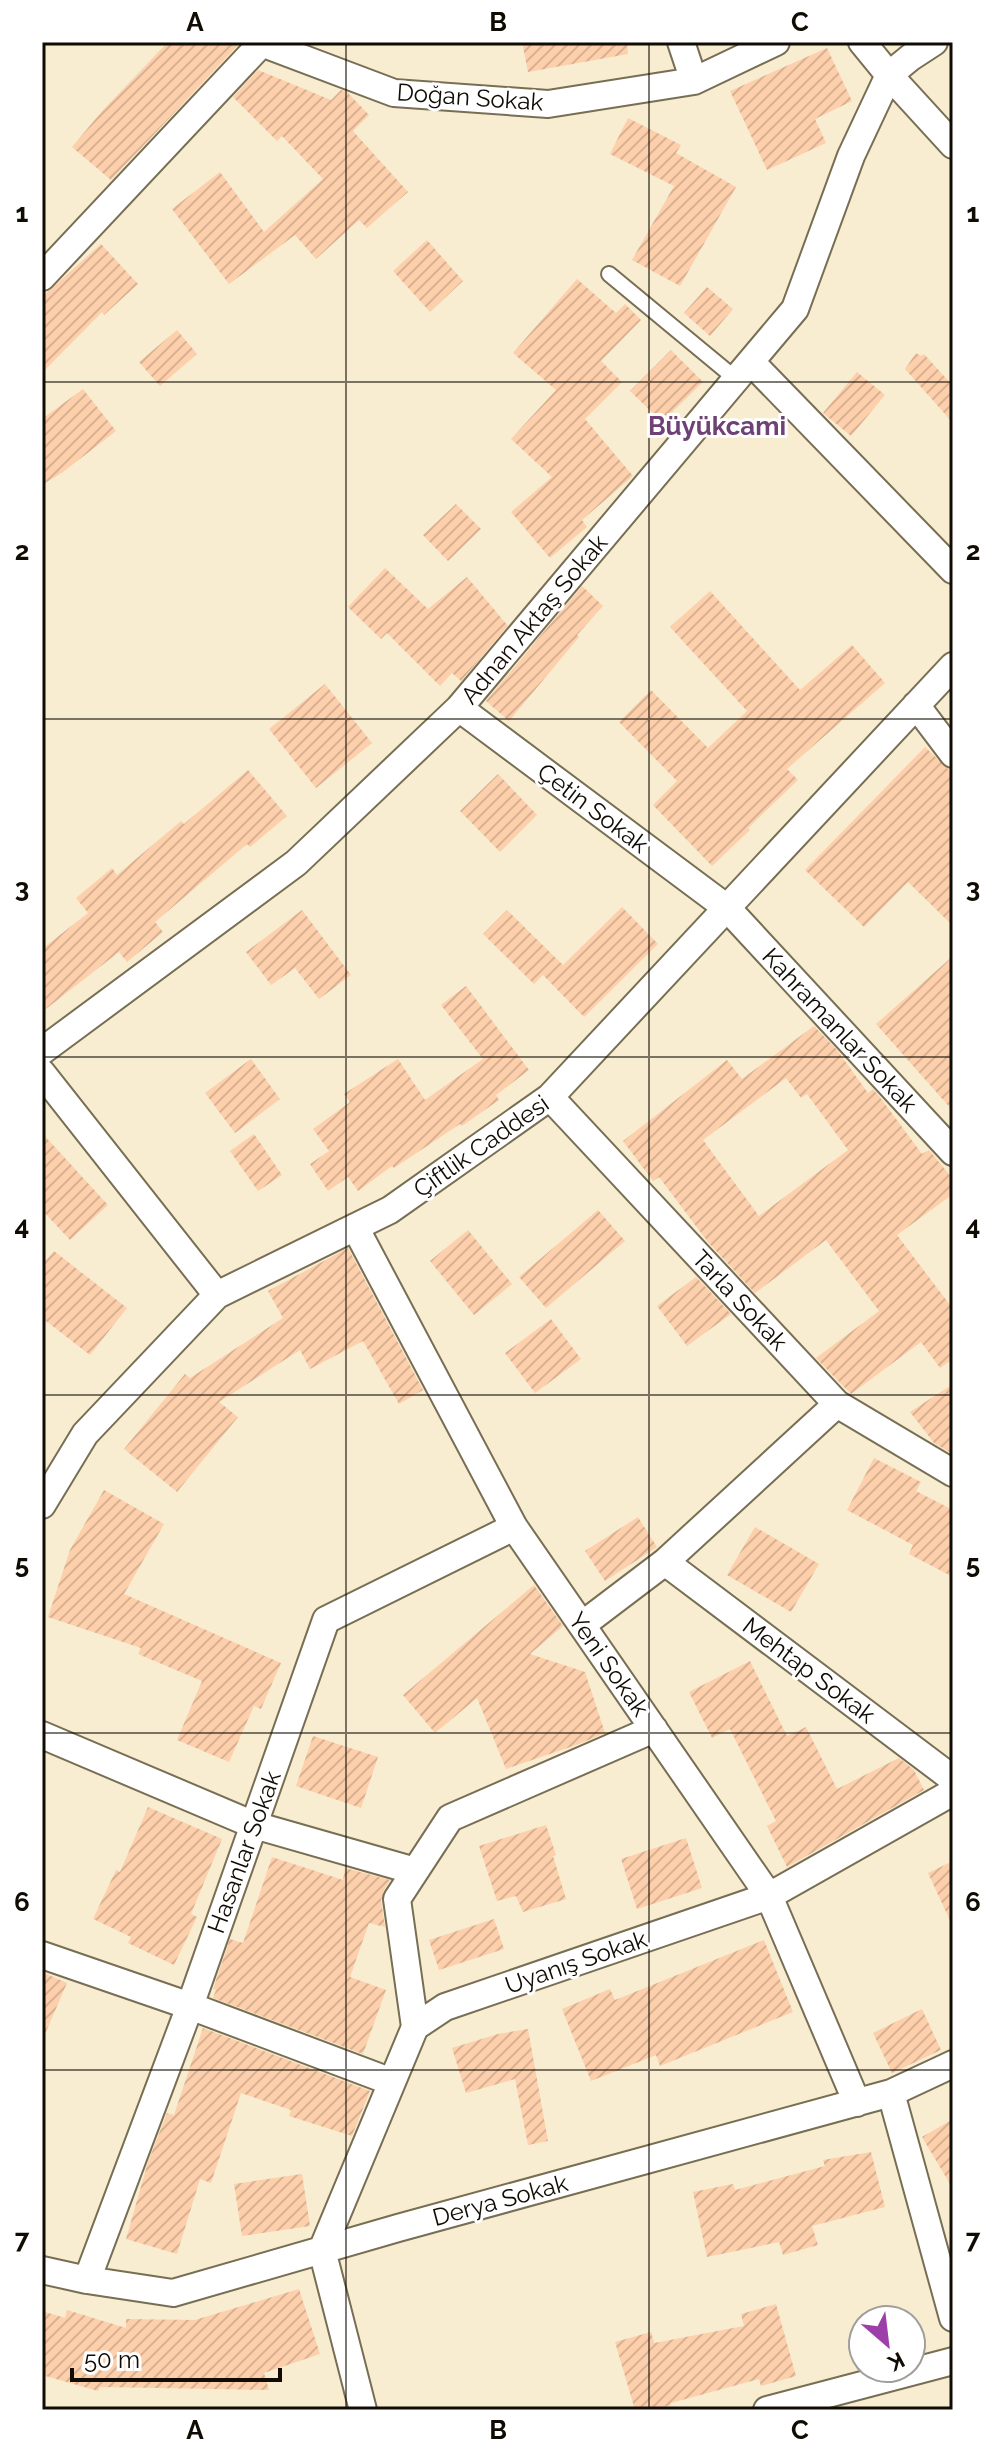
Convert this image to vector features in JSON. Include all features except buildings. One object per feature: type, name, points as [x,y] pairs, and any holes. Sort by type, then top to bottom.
[{"type":"street","points":[[681,42],[694,81]]},
{"type":"street","name":"Doğan Sokak","points":[[260,43],[394,93],[548,104],[694,81],[776,42]]},
{"type":"street","points":[[862,42],[953,145]]},
{"type":"street","points":[[889,75],[934,42]]},
{"type":"street","points":[[42,277],[260,43]]},
{"type":"street","name":"Adnan Aktaş Sokak","points":[[42,1051],[296,863],[459,708],[795,309],[851,156],[889,75]]},
{"type":"street","points":[[744,370],[953,570]]},
{"type":"street","name":"Çiftlik Caddesi","points":[[42,1505],[53,1461],[85,1434],[217,1295],[390,1210],[550,1097],[953,666]]},
{"type":"street","points":[[916,705],[953,754]]},
{"type":"street","name":"Çetin Sokak","points":[[459,708],[727,908]]},
{"type":"street","name":"Kahramanlar Sokak","points":[[727,908],[953,1152]]},
{"type":"street","points":[[42,1073],[217,1295]]},
{"type":"street","name":"Tarla Sokak","points":[[550,1097],[837,1404],[953,1473]]},
{"type":"street","name":"Yeni Sokak","points":[[355,1227],[514,1527],[769,1896],[857,2103]]},
{"type":"street","points":[[582,1625],[665,1562],[837,1404]]},
{"type":"street","name":"Hasanlar Sokak","points":[[87,2280],[190,2006],[326,1620],[514,1527]]},
{"type":"street","name":"Mehtap Sokak","points":[[665,1562],[953,1779]]},
{"type":"street","points":[[363,2410],[322,2250],[415,2027],[397,1899],[450,1818],[654,1729]]},
{"type":"street","points":[[42,1735],[254,1825],[415,1871]]},
{"type":"street","name":"Uyanış Sokak","points":[[415,2027],[445,2007],[769,1896],[953,1792]]},
{"type":"street","points":[[42,1955],[190,2006],[392,2082]]},
{"type":"street","name":"Derya Sokak","points":[[42,2270],[173,2293],[857,2103],[891,2093],[953,2064]]},
{"type":"street","points":[[891,2093],[953,2318]]},
{"type":"street","points":[[767,2410],[953,2361]]},
{"type":"lane","points":[[609,274],[744,370]]},
{"type":"district","name":"Büyükcami","points":[[717,426]]}]
